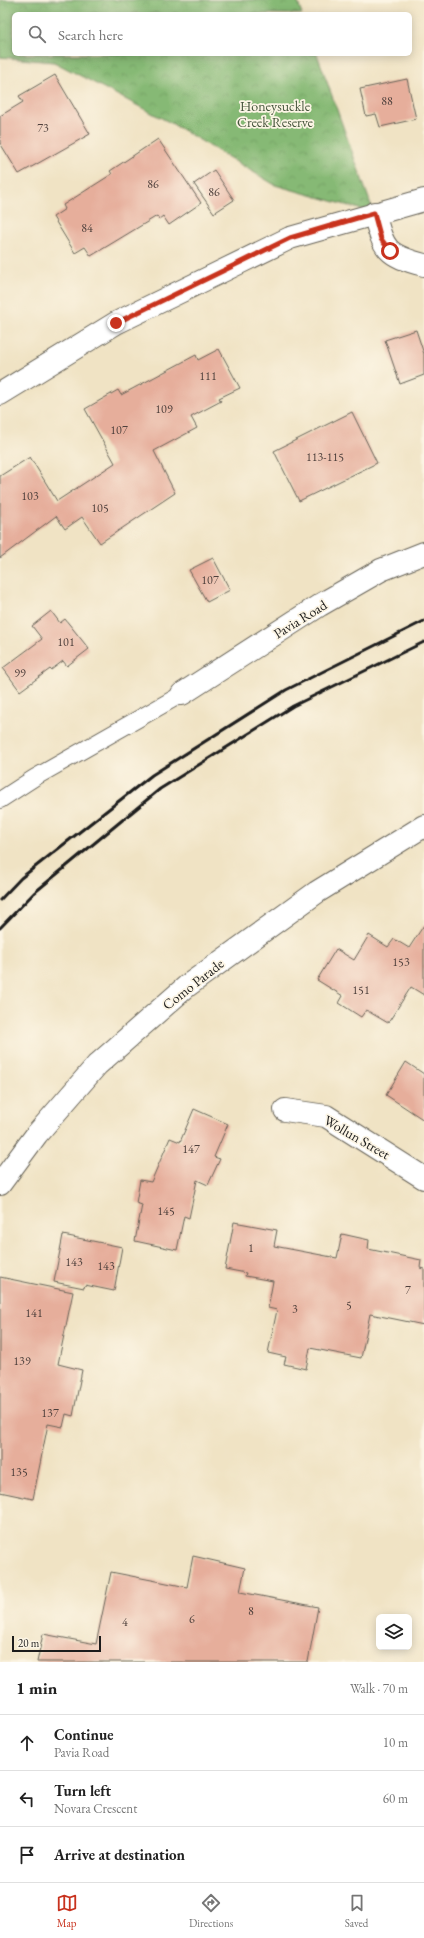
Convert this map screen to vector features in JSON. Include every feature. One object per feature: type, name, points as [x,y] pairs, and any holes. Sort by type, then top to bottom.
[{"type":"street","points":[[0,394],[116,323],[290,238],[424,200]]},
{"type":"street","points":[[374,213],[383,244],[400,258],[424,265]]},
{"type":"street","name":"Pavia Road","points":[[182,694],[320,605],[381,570],[424,552]]},
{"type":"street","name":"Como Parade","points":[[0,1184],[37,1134],[97,1066],[188,986],[317,892],[424,826]]},
{"type":"street","name":"Wollun Street","points":[[285,1110],[326,1116],[424,1178]]},
{"type":"lane","points":[[0,800],[34,778],[182,694]]},
{"type":"green space","name":"Honeysuckle Creek Reserve","points":[[0,0],[297,0],[301,12],[12,12],[12,56],[318,56],[374,213],[275,185],[171,123],[54,62],[0,57]]},
{"type":"building","points":[[55,75],[90,134],[19,174],[0,143],[0,116],[23,102],[19,96]]},
{"type":"building","points":[[407,79],[416,119],[380,127],[376,114],[366,116],[360,89]]},
{"type":"building","points":[[158,139],[201,203],[169,225],[163,216],[159,219],[157,216],[91,256],[85,247],[75,253],[53,217],[65,209],[63,205],[112,174],[110,171]]},
{"type":"building","points":[[214,170],[234,200],[214,213],[194,184]]},
{"type":"building","points":[[416,330],[424,354],[424,375],[400,384],[385,340]]},
{"type":"building","points":[[219,349],[240,388],[219,398],[221,401],[191,417],[197,428],[154,451],[175,493],[100,543],[82,517],[65,529],[56,516],[0,558],[0,476],[30,457],[57,501],[115,463],[85,409],[118,390],[121,395],[196,355],[198,360]]},
{"type":"building","points":[[352,412],[377,463],[299,501],[274,451]]},
{"type":"building","points":[[213,558],[230,590],[207,602],[189,570]]},
{"type":"building","points":[[51,611],[60,623],[65,619],[89,649],[67,666],[63,661],[20,691],[3,668],[42,639],[32,626]]},
{"type":"building","points":[[424,925],[424,995],[411,987],[388,1023],[366,1010],[361,1017],[339,1003],[343,996],[317,980],[336,949],[354,960],[369,935],[388,947],[394,939],[409,948]]},
{"type":"building","points":[[406,1062],[424,1074],[424,1120],[386,1095]]},
{"type":"building","points":[[194,1109],[228,1124],[214,1157],[220,1159],[208,1185],[197,1180],[189,1218],[184,1216],[177,1250],[135,1241],[142,1205],[136,1203],[140,1180],[151,1182],[170,1138],[180,1142]]},
{"type":"building","points":[[234,1222],[277,1230],[274,1246],[337,1258],[342,1234],[369,1240],[368,1249],[421,1260],[420,1268],[424,1269],[424,1325],[370,1314],[361,1358],[310,1348],[306,1369],[284,1364],[286,1357],[268,1353],[277,1310],[268,1308],[273,1281],[245,1276],[246,1273],[225,1269]]},
{"type":"building","points":[[63,1235],[122,1247],[114,1291],[85,1285],[84,1288],[54,1282]]},
{"type":"building","points":[[0,1277],[73,1292],[58,1364],[82,1370],[73,1416],[66,1414],[63,1427],[48,1424],[33,1499],[0,1492]]},
{"type":"building","points":[[193,1556],[245,1568],[240,1592],[318,1607],[308,1662],[37,1662],[43,1634],[96,1644],[111,1572],[187,1587]]},
{"type":"railway","points":[[0,900],[21,878],[152,775],[286,690],[424,621]]},
{"type":"railway","points":[[0,928],[34,893],[160,789],[293,706],[424,642]]},
{"type":"route","points":[[116,323],[290,238],[374,213],[383,244],[390,251]]}]
